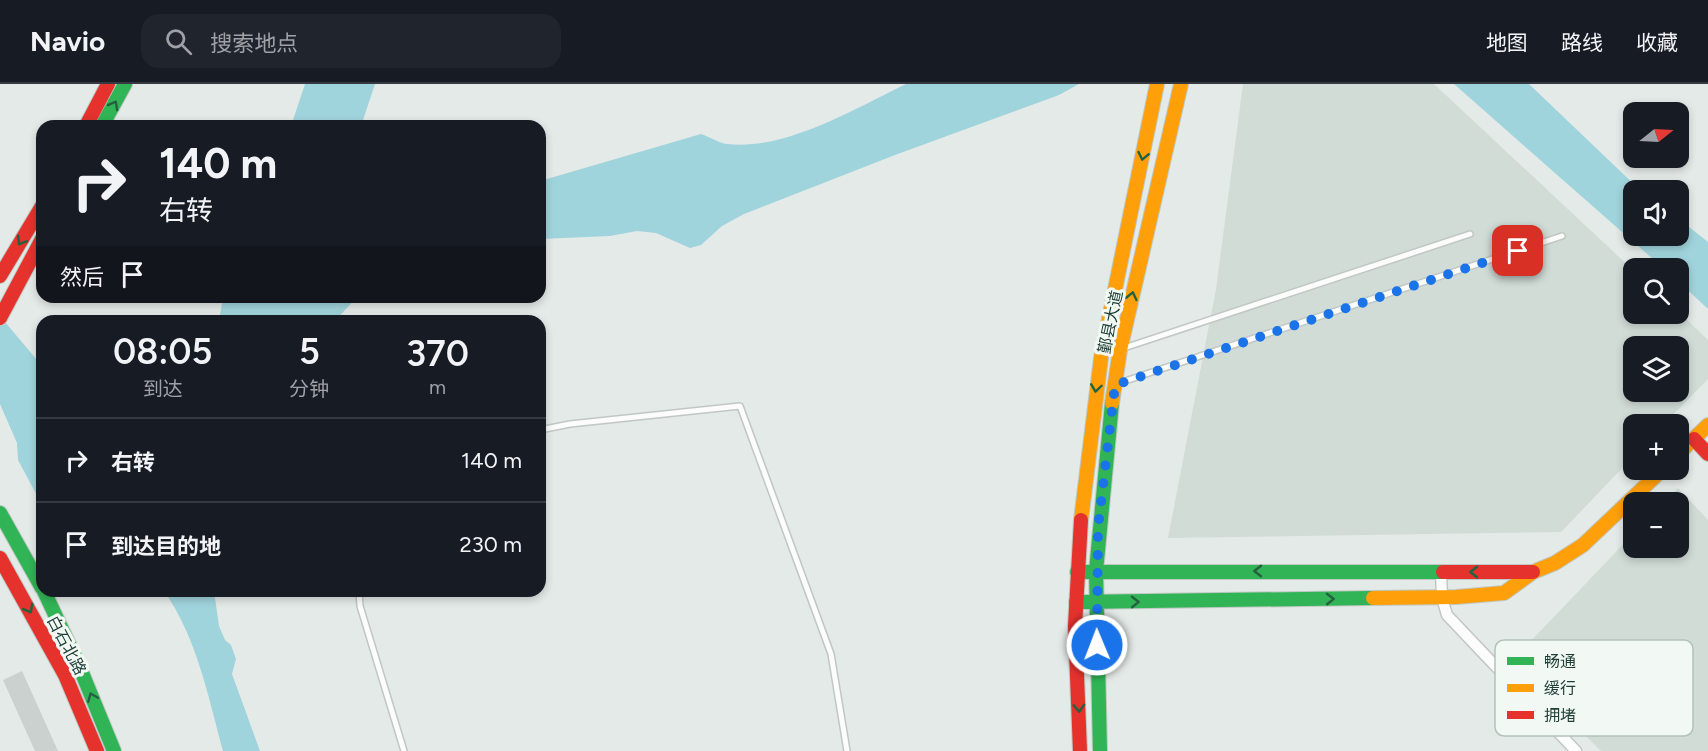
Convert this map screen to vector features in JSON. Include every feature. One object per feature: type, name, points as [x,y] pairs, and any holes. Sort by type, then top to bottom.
[{"type":"main road","points":[[89,120],[108,84]]},
{"type":"main road","points":[[105,120],[125,84]]},
{"type":"main road","name":"鄞县大道","points":[[1080,751],[1076,602],[1088,453],[1101,357],[1157,84]]},
{"type":"main road","name":"鄞县大道","points":[[1100,751],[1096,602],[1099,516],[1120,350],[1181,84]]},
{"type":"main road","points":[[0,276],[36,216]]},
{"type":"main road","points":[[3,313],[36,250]]},
{"type":"main road","points":[[1689,444],[1708,424]]},
{"type":"main road","points":[[1694,440],[1708,454]]},
{"type":"main road","points":[[1076,602],[1442,597],[1504,593],[1533,572],[1555,563],[1583,545],[1651,480]]},
{"type":"main road","name":"白石北路","points":[[0,513],[36,577]]},
{"type":"main road","name":"白石北路","points":[[0,558],[65,675],[97,751]]},
{"type":"main road","points":[[1077,572],[1533,572]]},
{"type":"main road","name":"白石北路","points":[[47,597],[80,668],[114,751]]},
{"type":"street","points":[[1441,572],[1442,597],[1447,615],[1495,666]]},
{"type":"street","points":[[1562,736],[1576,751]]},
{"type":"lane","points":[[1120,350],[1470,234]]},
{"type":"lane","points":[[1115,385],[1562,236]]},
{"type":"lane","points":[[546,429],[570,424],[740,406],[831,654],[847,751]]},
{"type":"lane","points":[[360,597],[360,606],[404,751]]},
{"type":"shaded area","points":[[1243,84],[1434,84],[1623,261],[1623,324],[1689,324],[1689,322],[1708,340],[1708,379],[1689,398],[1689,336],[1623,336],[1623,402],[1686,402],[1674,414],[1623,414],[1623,467],[1561,532],[1168,538],[1216,289]]},
{"type":"shaded area","points":[[1689,500],[1708,520],[1708,751],[1601,751],[1586,736],[1693,736],[1693,640],[1532,640],[1623,544],[1623,558],[1689,558]]},
{"type":"water","points":[[305,84],[375,84],[363,120],[293,120]]},
{"type":"water","points":[[906,84],[1079,84],[1059,95],[895,155],[744,214],[722,226],[701,245],[690,248],[656,233],[637,231],[610,236],[546,239],[546,179],[701,134],[727,144],[772,141],[819,126]]},
{"type":"water","points":[[1454,84],[1529,84],[1630,180],[1623,180],[1623,233]]},
{"type":"water","points":[[1689,227],[1708,242],[1708,309],[1689,291],[1689,258],[1652,258],[1638,246],[1689,246]]},
{"type":"water","points":[[222,303],[352,303],[340,315],[220,315]]},
{"type":"water","points":[[0,316],[36,359],[36,494],[18,460],[17,443],[0,404]]},
{"type":"water","points":[[168,597],[215,597],[219,626],[225,640],[231,645],[236,659],[232,674],[260,751],[223,751],[200,668]]},
{"type":"building","points":[[22,671],[58,751],[35,751],[3,680]]},
{"type":"traffic: fast","points":[[105,120],[125,84]]},
{"type":"traffic: fast","points":[[1100,751],[1096,571],[1112,403]]},
{"type":"traffic: fast","points":[[0,513],[36,577]]},
{"type":"traffic: fast","points":[[1077,572],[1443,572]]},
{"type":"traffic: fast","points":[[47,597],[80,668],[114,751]]},
{"type":"traffic: fast","points":[[1076,602],[1373,598]]},
{"type":"traffic: slow","points":[[1081,520],[1101,358],[1157,84]]},
{"type":"traffic: slow","points":[[1112,403],[1120,350],[1181,84]]},
{"type":"traffic: slow","points":[[1689,443],[1708,425]]},
{"type":"traffic: slow","points":[[1373,598],[1456,597],[1504,593],[1533,572],[1555,563],[1583,545],[1651,480]]},
{"type":"traffic: jam","points":[[89,120],[108,84]]},
{"type":"traffic: jam","points":[[0,276],[36,216]]},
{"type":"traffic: jam","points":[[0,318],[36,250]]},
{"type":"traffic: jam","points":[[1694,439],[1708,454]]},
{"type":"traffic: jam","points":[[1080,751],[1075,626],[1081,520]]},
{"type":"traffic: jam","points":[[0,558],[65,675],[97,751]]},
{"type":"traffic: jam","points":[[1443,572],[1533,572]]},
{"type":"route","points":[[1097,645],[1098,528],[1115,385],[1518,251]]}]
